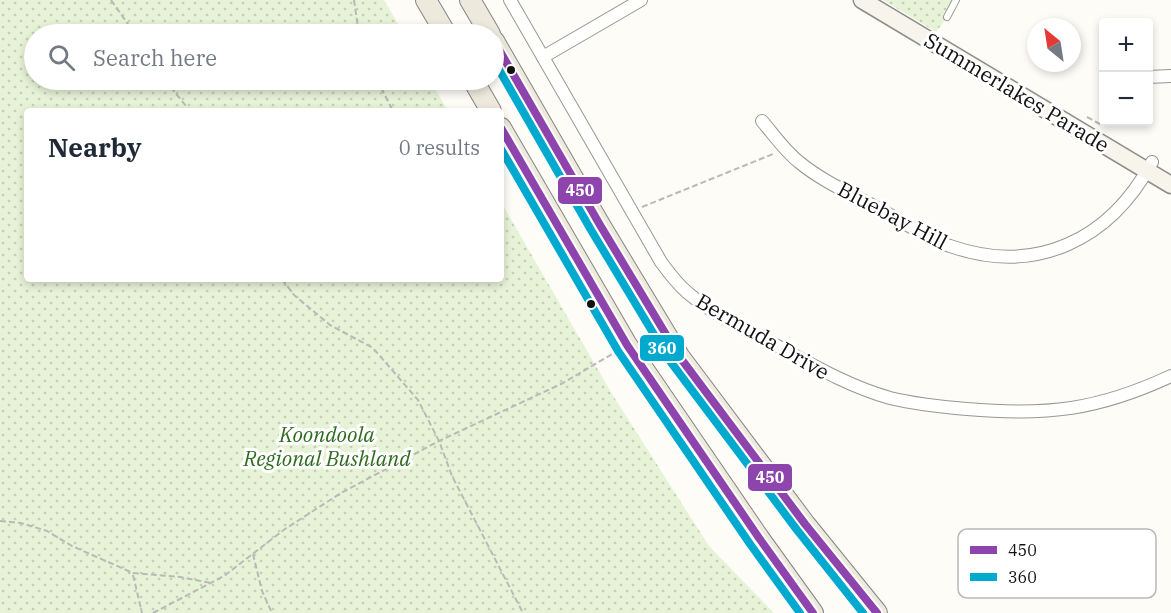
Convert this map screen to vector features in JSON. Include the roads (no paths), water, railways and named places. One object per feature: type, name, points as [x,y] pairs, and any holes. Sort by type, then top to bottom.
[{"type":"main road","points":[[426,0],[440,24]]},
{"type":"main road","points":[[470,0],[484,24]]},
{"type":"main road","points":[[504,58],[600,225],[680,356],[805,524],[877,613]]},
{"type":"main road","points":[[479,90],[489,108]]},
{"type":"main road","points":[[504,133],[627,345],[813,613]]},
{"type":"street","name":"Bermuda Drive","points":[[510,0],[661,262],[689,294],[764,339],[835,377],[890,398],[962,409],[1006,413],[1047,412],[1090,405],[1137,392],[1171,376]]},
{"type":"street","points":[[543,57],[641,0]]},
{"type":"street","name":"Summerlakes Parade","points":[[862,0],[1149,167],[1171,172]]},
{"type":"street","name":"Summerlakes Parade","points":[[883,0],[1149,167],[1171,185]]},
{"type":"street","points":[[1153,77],[1171,76]]},
{"type":"street","name":"Bluebay Hill","points":[[762,122],[799,163],[822,178],[948,246],[987,256],[1024,257],[1054,251],[1076,241],[1110,217],[1149,167]]},
{"type":"lane","points":[[947,17],[956,0]]},
{"type":"park label","name":"Koondoola Regional Bushland","points":[[327,446]]}]
